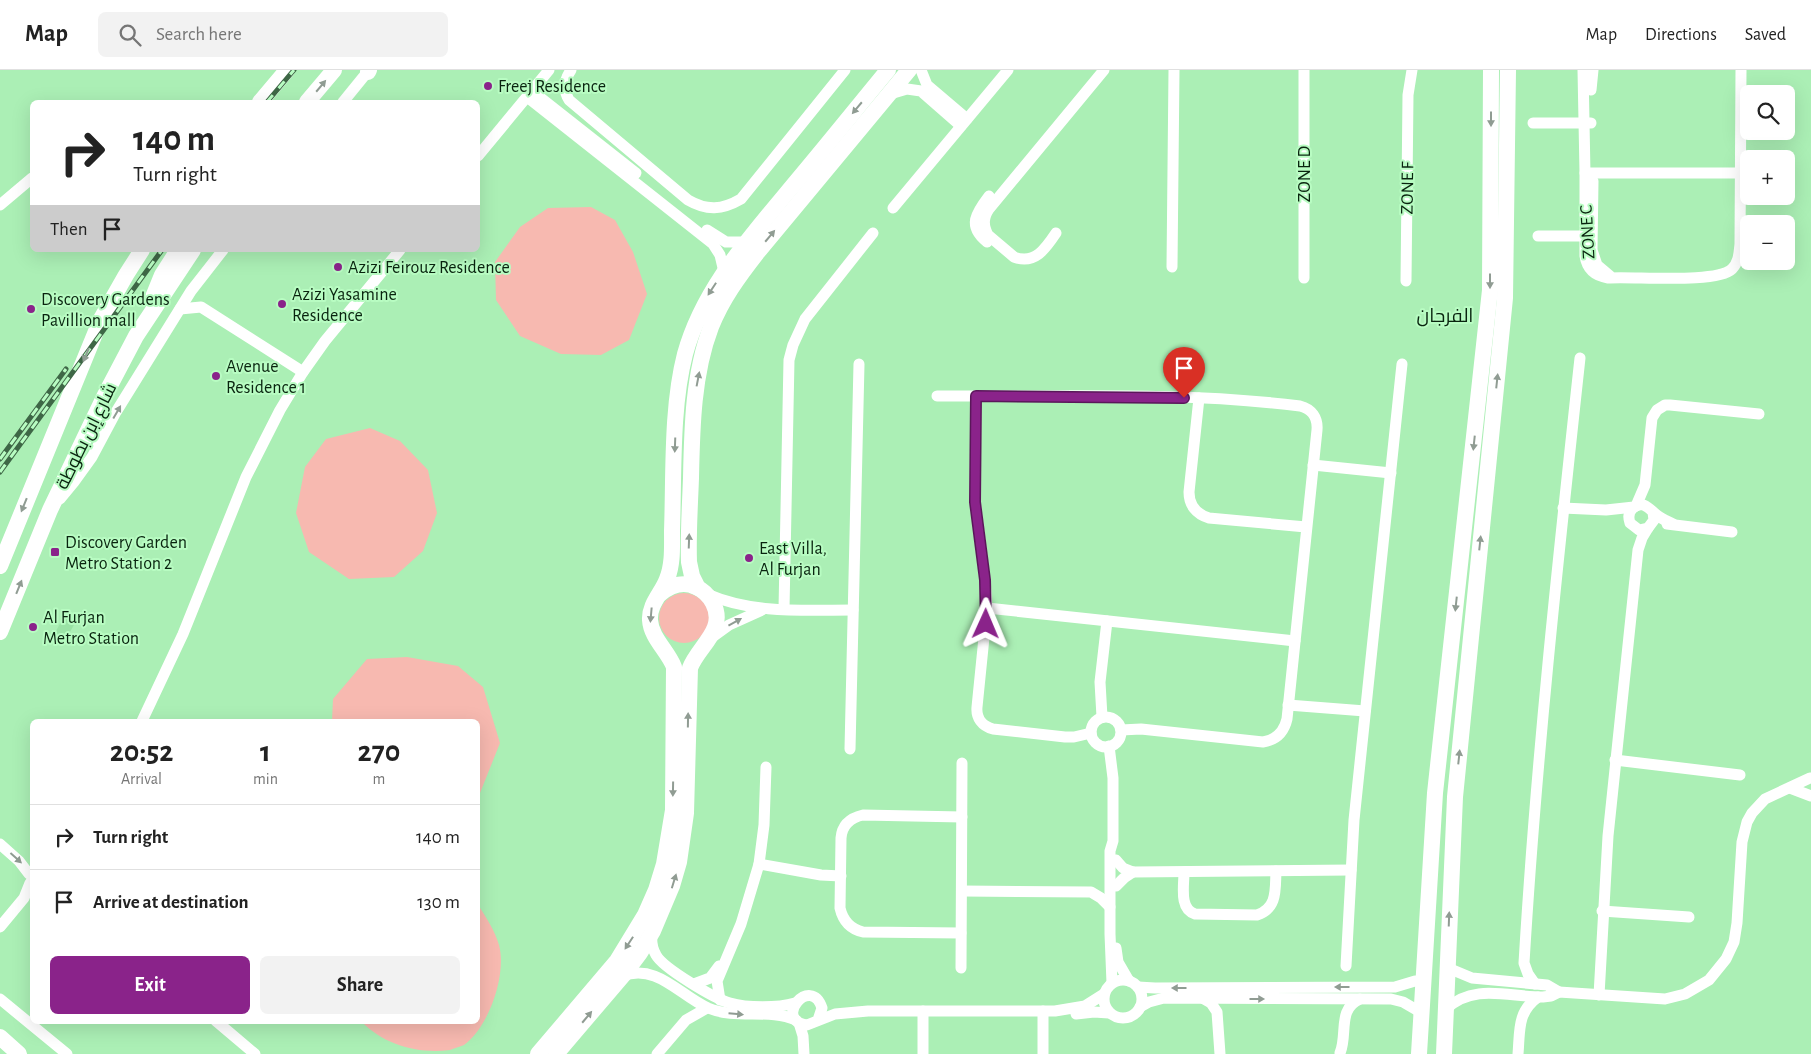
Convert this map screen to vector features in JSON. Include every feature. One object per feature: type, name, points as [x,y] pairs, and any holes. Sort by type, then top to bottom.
[{"type":"street","points":[[262,100],[287,70]]},
{"type":"street","points":[[309,100],[334,70]]},
{"type":"street","points":[[480,154],[549,70]]},
{"type":"street","points":[[571,70],[565,82],[565,89],[569,100],[688,200],[702,207],[718,208],[730,205],[741,199],[845,70]]},
{"type":"street","points":[[660,594],[671,562],[676,420],[680,384],[694,326],[700,312],[724,272],[746,242],[888,70]]},
{"type":"street","points":[[556,1054],[622,976],[640,953],[653,931],[672,886],[684,837],[689,680],[693,660],[713,634],[717,620],[715,606],[692,576],[689,562],[692,424],[697,387],[711,328],[731,289],[757,253],[909,70]]},
{"type":"street","points":[[920,70],[927,85],[964,122]]},
{"type":"street","points":[[893,208],[1008,70]]},
{"type":"street","points":[[1056,233],[1042,258],[1035,264],[1026,267],[1016,265],[979,234],[976,228],[976,216],[982,205],[1094,70]]},
{"type":"street","points":[[1046,248],[1033,258],[1023,259],[1014,257],[988,235],[984,224],[986,214],[1104,70]]},
{"type":"street","points":[[1172,267],[1174,70]]},
{"type":"street","name":"ZONE D","points":[[1304,70],[1304,278]]},
{"type":"street","points":[[1405,70],[1408,95]]},
{"type":"street","points":[[1408,95],[1412,70]]},
{"type":"street","points":[[1486,70],[1491,87]]},
{"type":"street","points":[[1419,1054],[1439,757],[1490,290],[1490,70]]},
{"type":"street","points":[[1444,1054],[1454,798],[1505,298],[1508,70]]},
{"type":"street","points":[[1509,87],[1515,70]]},
{"type":"street","name":"ZONE C","points":[[1583,70],[1588,123],[1588,236],[1595,260],[1601,269],[1614,277],[1707,277],[1731,270],[1737,263],[1740,244],[1741,205]]},
{"type":"street","name":"ZONE C","points":[[1588,123],[1593,70]]},
{"type":"street","points":[[1741,70],[1741,150]]},
{"type":"street","points":[[345,100],[369,71]]},
{"type":"street","points":[[256,100],[273,86]]},
{"type":"street","points":[[887,96],[907,88],[921,91],[964,122]]},
{"type":"street","points":[[529,94],[716,237],[730,242],[746,242]]},
{"type":"street","points":[[529,94],[713,244],[720,254],[724,272]]},
{"type":"street","name":"ZONE F","points":[[1406,282],[1408,95]]},
{"type":"street","points":[[1533,123],[1588,123]]},
{"type":"street","points":[[1589,173],[1740,173]]},
{"type":"street","points":[[0,204],[30,180]]},
{"type":"street","points":[[784,609],[788,375],[791,353],[805,319],[873,233]]},
{"type":"street","points":[[1538,236],[1588,236]]},
{"type":"street","name":"شارع إبن بطوطة","points":[[0,566],[101,319],[141,252]]},
{"type":"street","points":[[136,336],[162,275],[177,252]]},
{"type":"street","name":"شارع إبن بطوطة","points":[[0,632],[50,510],[105,394],[136,336],[191,252]]},
{"type":"street","points":[[50,510],[92,457],[116,412],[193,288],[221,252]]},
{"type":"street","points":[[143,719],[186,627],[246,477],[276,418],[303,372],[336,327],[398,252]]},
{"type":"street","points":[[193,288],[200,307],[303,372]]},
{"type":"street","points":[[180,309],[200,307]]},
{"type":"street","points":[[1535,984],[1528,974],[1524,962],[1537,773],[1580,358]]},
{"type":"street","points":[[850,749],[859,364]]},
{"type":"street","points":[[1346,966],[1351,870],[1365,711],[1402,364]]},
{"type":"street","points":[[937,396],[1199,398],[1268,402],[1305,407],[1314,414],[1317,425],[1286,725],[1283,730],[1279,735],[1263,742],[1141,729],[1121,730]]},
{"type":"street","points":[[976,396],[975,502],[987,608],[977,707],[980,721],[993,729],[1056,736],[1074,737],[1091,733]]},
{"type":"street","points":[[1199,398],[1189,492],[1190,502],[1196,511],[1209,518],[1306,527]]},
{"type":"street","points":[[1598,995],[1602,912],[1614,760],[1638,550],[1642,538],[1654,520],[1645,485],[1650,424],[1654,414],[1661,407],[1670,405],[1759,414]]},
{"type":"street","points":[[1313,465],[1391,473]]},
{"type":"street","points":[[1638,550],[1636,537],[1630,524],[1629,512],[1635,506],[1645,485]]},
{"type":"street","points":[[1563,508],[1606,510],[1643,504],[1662,519],[1673,524]]},
{"type":"street","points":[[1606,510],[1619,515],[1639,530],[1673,524],[1732,532]]},
{"type":"street","points":[[538,1054],[616,961],[632,939],[656,890],[664,864],[673,810],[675,678],[674,667],[670,658],[652,630],[650,620],[654,601],[666,589],[685,584],[735,604],[763,609],[853,610]]},
{"type":"street","points":[[987,608],[1295,641]]},
{"type":"street","points":[[657,638],[668,648],[683,652],[690,651],[735,622],[763,609]]},
{"type":"street","points":[[1102,717],[1100,682],[1107,621]]},
{"type":"street","points":[[1288,704],[1365,711]]},
{"type":"street","points":[[1102,717],[1112,718],[1121,730],[1116,742],[1109,746],[1097,744],[1091,733],[1095,721],[1102,717]]},
{"type":"street","points":[[1109,746],[1113,778],[1113,841],[1110,851],[1113,883],[1112,983]]},
{"type":"street","points":[[1614,760],[1740,775]]},
{"type":"street","points":[[961,968],[962,763]]},
{"type":"street","points":[[720,1000],[717,981],[748,905],[759,864],[764,825],[766,768]]},
{"type":"street","points":[[1446,1009],[1457,1000],[1476,993],[1538,997],[1551,996],[1559,992],[1654,999],[1676,997],[1693,990],[1715,974],[1726,959],[1736,933],[1742,842],[1747,822],[1752,813],[1765,799],[1811,778]]},
{"type":"street","points":[[1811,778],[1808,786],[1811,796]]},
{"type":"street","points":[[1790,788],[1811,796]]},
{"type":"street","points":[[961,933],[858,931],[846,922],[841,913],[840,876],[842,832],[852,819],[863,815],[962,817]]},
{"type":"street","points":[[1113,841],[1116,848],[1116,860],[1110,906],[1112,934],[1118,962],[1142,999],[1140,1007]]},
{"type":"street","points":[[0,844],[20,861],[30,876]]},
{"type":"street","points":[[1116,860],[1124,868],[1133,872],[1351,870]]},
{"type":"street","points":[[759,864],[821,875],[840,876]]},
{"type":"street","points":[[1184,872],[1185,904],[1190,913],[1257,914],[1263,912],[1272,904],[1275,898],[1276,871]]},
{"type":"street","points":[[962,891],[1091,892],[1124,878],[1133,872]]},
{"type":"street","points":[[0,927],[24,898],[30,881]]},
{"type":"street","points":[[1091,892],[1110,906]]},
{"type":"street","points":[[0,937],[30,901]]},
{"type":"street","points":[[1428,912],[1433,936],[1435,962],[1428,1054]]},
{"type":"street","points":[[1602,912],[1689,917]]},
{"type":"street","points":[[653,931],[652,944],[656,956],[664,964],[720,1000],[747,1006],[783,1006],[795,1002],[802,997],[810,996],[832,1007],[868,1011]]},
{"type":"street","points":[[678,990],[689,981],[710,978],[730,950]]},
{"type":"street","points":[[1503,981],[1518,974],[1524,962]]},
{"type":"street","points":[[1448,968],[1472,978],[1535,984],[1552,987],[1559,992]]},
{"type":"street","points":[[622,976],[635,972],[648,973],[707,1008],[730,1014],[778,1015],[807,1025],[835,1014],[868,1011],[1049,1011],[1085,1006],[1104,994],[1112,983],[1120,980],[1133,984],[1163,988],[1370,987],[1400,986],[1415,981],[1424,981]]},
{"type":"street","points":[[1500,995],[1503,981]]},
{"type":"street","points":[[1340,1054],[1346,1014],[1351,1004],[1365,999],[1370,987]]},
{"type":"street","points":[[0,993],[9,1000],[13,1010]]},
{"type":"street","points":[[1104,994],[1104,1004],[1108,1013]]},
{"type":"street","points":[[1500,995],[1516,1008],[1521,1018]]},
{"type":"street","points":[[686,1020],[689,1009],[688,997]]},
{"type":"street","points":[[1518,1054],[1521,1018],[1527,1006],[1538,997]]},
{"type":"street","points":[[1049,1011],[1064,1014],[1108,1013],[1123,1019],[1133,1016],[1140,1007],[1149,1002],[1164,998],[1204,998],[1397,1000],[1422,1013]]},
{"type":"street","points":[[1204,998],[1211,1003],[1217,1012],[1220,1052]]},
{"type":"street","points":[[0,999],[30,1024]]},
{"type":"street","points":[[1220,1052],[1224,1012],[1228,1003],[1233,999]]},
{"type":"street","points":[[1326,999],[1333,1004],[1338,1013],[1340,1054]]},
{"type":"street","points":[[809,1054],[810,1034],[822,1012],[818,1000]]},
{"type":"street","points":[[795,1002],[793,1013],[804,1036],[804,1054]]},
{"type":"street","points":[[657,1054],[686,1020],[707,1008]]},
{"type":"street","points":[[923,1011],[923,1054]]},
{"type":"street","points":[[1043,1054],[1049,1011]]},
{"type":"street","points":[[30,1024],[67,1054]]},
{"type":"street","points":[[220,1024],[255,1054]]},
{"type":"street","points":[[0,1037],[19,1054]]},
{"type":"shaded area","points":[[591,207],[615,220],[633,252],[647,294],[629,340],[601,355],[561,354],[520,336],[496,300],[495,262],[520,227],[548,208]]},
{"type":"shaded area","points":[[370,428],[400,441],[428,470],[437,513],[423,551],[394,577],[349,579],[309,552],[296,513],[305,467],[326,439]]},
{"type":"shaded area","points":[[679,593],[689,593],[702,600],[709,613],[709,623],[702,636],[689,643],[679,643],[670,639],[663,632],[659,623],[659,613],[663,604],[670,597]]},
{"type":"shaded area","points":[[64,616],[75,623],[66,639],[55,633]]},
{"type":"shaded area","points":[[407,657],[458,666],[483,687],[500,743],[480,793],[480,719],[332,719],[333,699],[367,659]]},
{"type":"shaded area","points":[[480,908],[497,940],[501,957],[498,985],[494,999],[481,1026],[473,1037],[464,1045],[450,1050],[425,1051],[391,1042],[364,1024],[480,1024]]},
{"type":"railway","points":[[269,100],[294,70]]},
{"type":"railway","points":[[0,472],[161,252]]},
{"type":"railway","points":[[0,459],[66,369]]},
{"type":"place","name":"Freej Residence","points":[[488,86]]},
{"type":"place","name":"Azizi Feirouz Residence","points":[[338,267]]},
{"type":"place","name":"Azizi Yasamine Residence","points":[[282,304]]},
{"type":"place","name":"Discovery Gardens Pavillion mall","points":[[31,309]]},
{"type":"place","name":"Avenue Residence 1","points":[[216,376]]},
{"type":"place","name":"Discovery Garden Metro Station 2","points":[[55,552]]},
{"type":"place","name":"East Villa, Al Furjan","points":[[749,558]]},
{"type":"place","name":"Al Furjan Metro Station","points":[[33,627]]},
{"type":"district","name":"الفرجان","points":[[1445,315]]},
{"type":"route","points":[[986,624],[985,580],[975,502],[976,396],[1184,398]]}]
